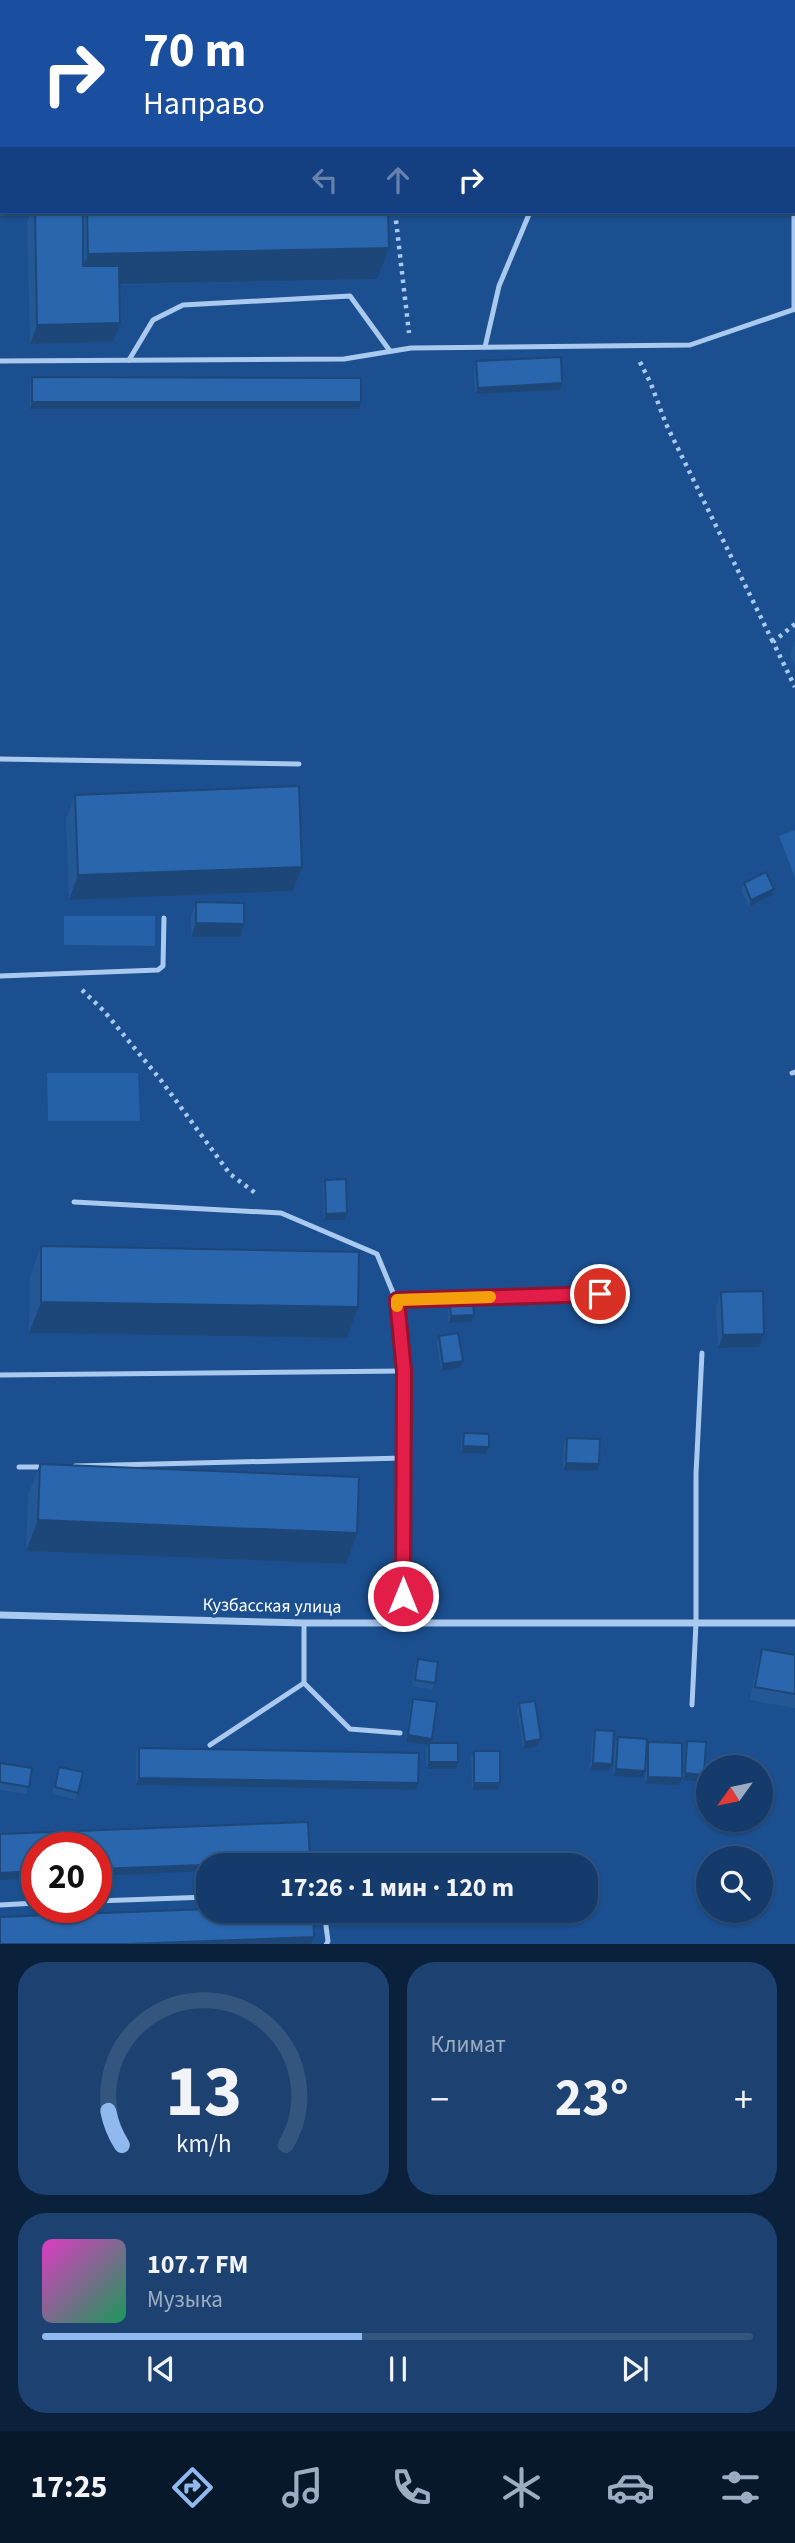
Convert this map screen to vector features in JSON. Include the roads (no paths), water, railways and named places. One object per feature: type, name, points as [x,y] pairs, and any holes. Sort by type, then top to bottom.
[{"type":"street","name":"Кузбасская улица","points":[[0,1615],[304,1623],[795,1623]]},
{"type":"lane","points":[[485,347],[499,286],[529,214]]},
{"type":"lane","points":[[0,361],[344,359],[411,348],[690,345],[795,309],[794,214]]},
{"type":"lane","points":[[130,360],[153,320],[183,305],[350,296],[390,351]]},
{"type":"lane","points":[[0,759],[299,764]]},
{"type":"lane","points":[[0,976],[158,970],[163,966],[164,918]]},
{"type":"lane","points":[[74,1202],[281,1213],[377,1254],[397,1300],[404,1371],[403,1623]]},
{"type":"lane","points":[[397,1300],[600,1294]]},
{"type":"lane","points":[[692,1705],[696,1623],[696,1474],[702,1353]]},
{"type":"lane","points":[[0,1375],[404,1371]]},
{"type":"lane","points":[[74,1466],[403,1458]]},
{"type":"lane","points":[[19,1467],[47,1466]]},
{"type":"lane","points":[[304,1623],[304,1683],[349,1729],[400,1733]]},
{"type":"lane","points":[[210,1745],[304,1683]]},
{"type":"lane","points":[[112,1900],[196,1897]]},
{"type":"lane","points":[[0,1905],[21,1904]]},
{"type":"lane","points":[[326,1923],[326,1944]]}]
